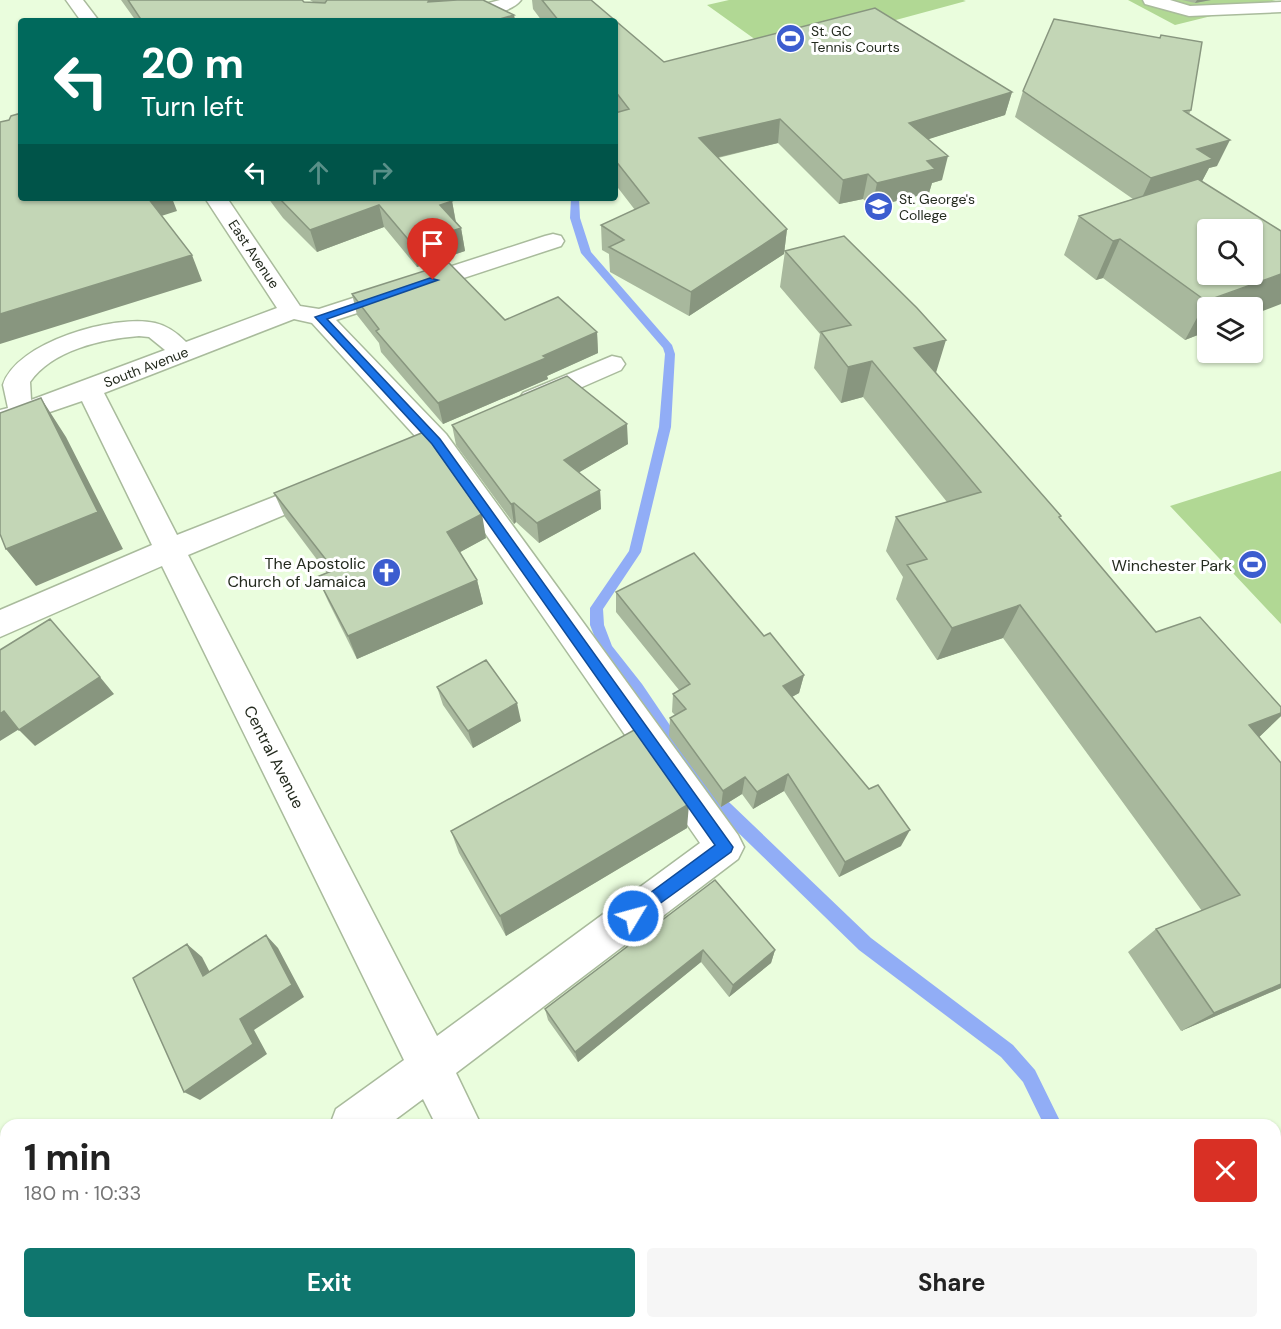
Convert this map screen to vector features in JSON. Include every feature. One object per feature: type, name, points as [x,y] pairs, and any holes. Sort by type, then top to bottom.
[{"type":"street","points":[[74,0],[88,18]]},
{"type":"street","points":[[454,18],[501,6],[513,0]]},
{"type":"street","points":[[1151,0],[1189,11],[1281,7]]},
{"type":"street","name":"East Avenue","points":[[218,201],[305,314],[438,440],[725,847],[430,1067]]},
{"type":"street","name":"South Avenue","points":[[11,416],[182,353],[553,241]]},
{"type":"street","points":[[11,416],[18,380],[26,369],[40,358],[96,335],[131,328],[155,330],[166,336],[182,353]]},
{"type":"street","points":[[505,411],[612,364]]},
{"type":"street","name":"Central Avenue","points":[[89,389],[456,1119]]},
{"type":"street","points":[[0,624],[170,550],[348,478]]},
{"type":"street","points":[[360,1119],[430,1067]]},
{"type":"green space","name":"St. GC Tennis Courts","points":[[729,0],[966,1],[774,53],[707,5]]},
{"type":"green space","points":[[1128,0],[1276,0],[1175,25]]},
{"type":"green space","name":"Winchester Park","points":[[1281,471],[1281,624],[1170,506]]},
{"type":"building","points":[[128,0],[302,0],[325,3],[327,0],[429,0],[428,2],[483,0],[514,15],[504,18],[140,18]]},
{"type":"building","points":[[542,0],[591,0],[612,18],[557,18]]},
{"type":"building","points":[[875,8],[1012,92],[909,123],[948,156],[927,161],[935,169],[877,183],[868,174],[843,180],[780,119],[699,138],[787,229],[691,292],[609,247],[624,240],[601,225],[649,203],[618,164],[618,112],[629,109],[618,95],[618,23],[664,62]]},
{"type":"building","points":[[1054,19],[1160,38],[1161,35],[1202,42],[1191,110],[1184,111],[1230,140],[1197,149],[1213,159],[1151,178],[1023,91]]},
{"type":"building","points":[[18,114],[18,201],[150,201],[192,255],[0,314],[0,122],[9,120],[11,116]]},
{"type":"building","points":[[1198,179],[1262,219],[1197,219],[1197,285],[1250,285],[1217,297],[1200,297],[1120,239],[1113,241],[1079,216]]},
{"type":"building","points":[[282,201],[452,201],[440,205],[461,228],[412,244],[379,205],[310,230]]},
{"type":"building","points":[[1263,220],[1281,231],[1281,274],[1263,280]]},
{"type":"building","points":[[844,236],[946,340],[914,348],[1061,516],[1059,517],[1156,632],[1200,617],[1281,707],[1281,713],[1249,725],[1281,763],[1281,984],[1214,1013],[1156,929],[1240,895],[1020,605],[952,628],[907,565],[927,559],[896,517],[981,492],[872,361],[848,367],[821,332],[851,325],[785,251]]},
{"type":"building","points":[[449,263],[505,320],[558,297],[597,332],[543,356],[546,358],[438,403],[376,331],[379,329],[352,294]]},
{"type":"building","points":[[567,376],[627,424],[564,460],[600,490],[537,523],[514,503],[511,504],[452,425]]},
{"type":"building","points":[[41,398],[98,512],[6,549],[0,534],[0,413]]},
{"type":"building","points":[[424,432],[482,514],[447,532],[477,580],[348,636],[317,577],[334,570],[274,493]]},
{"type":"building","points":[[694,553],[764,636],[770,633],[804,675],[783,686],[869,789],[878,785],[910,830],[845,862],[788,774],[757,792],[745,777],[723,791],[670,718],[686,709],[673,694],[690,684],[616,592]]},
{"type":"building","points":[[50,619],[100,677],[19,730],[4,711],[0,714],[0,650]]},
{"type":"building","points":[[486,660],[517,703],[468,731],[437,687]]},
{"type":"building","points":[[636,729],[689,804],[500,916],[451,831]]},
{"type":"building","points":[[715,880],[775,950],[733,985],[703,950],[575,1052],[545,1009]]},
{"type":"building","points":[[266,935],[292,985],[240,1019],[253,1044],[184,1092],[133,978],[187,944],[203,976]]},
{"type":"waterway","points":[[575,201],[575,218],[586,253],[668,347],[670,354],[665,427],[635,552],[596,608],[597,625],[606,649],[637,688],[704,788],[865,944],[1007,1051],[1029,1076],[1050,1119]]},
{"type":"place","name":"St. GC Tennis Courts","points":[[790,39]]},
{"type":"place","name":"St. George's College","points":[[878,207]]},
{"type":"place","name":"Winchester Park","points":[[1253,565]]},
{"type":"place","name":"The Apostolic Church of Jamaica","points":[[387,572]]},
{"type":"route","points":[[433,280],[320,317],[436,441],[725,847],[633,916]]}]
